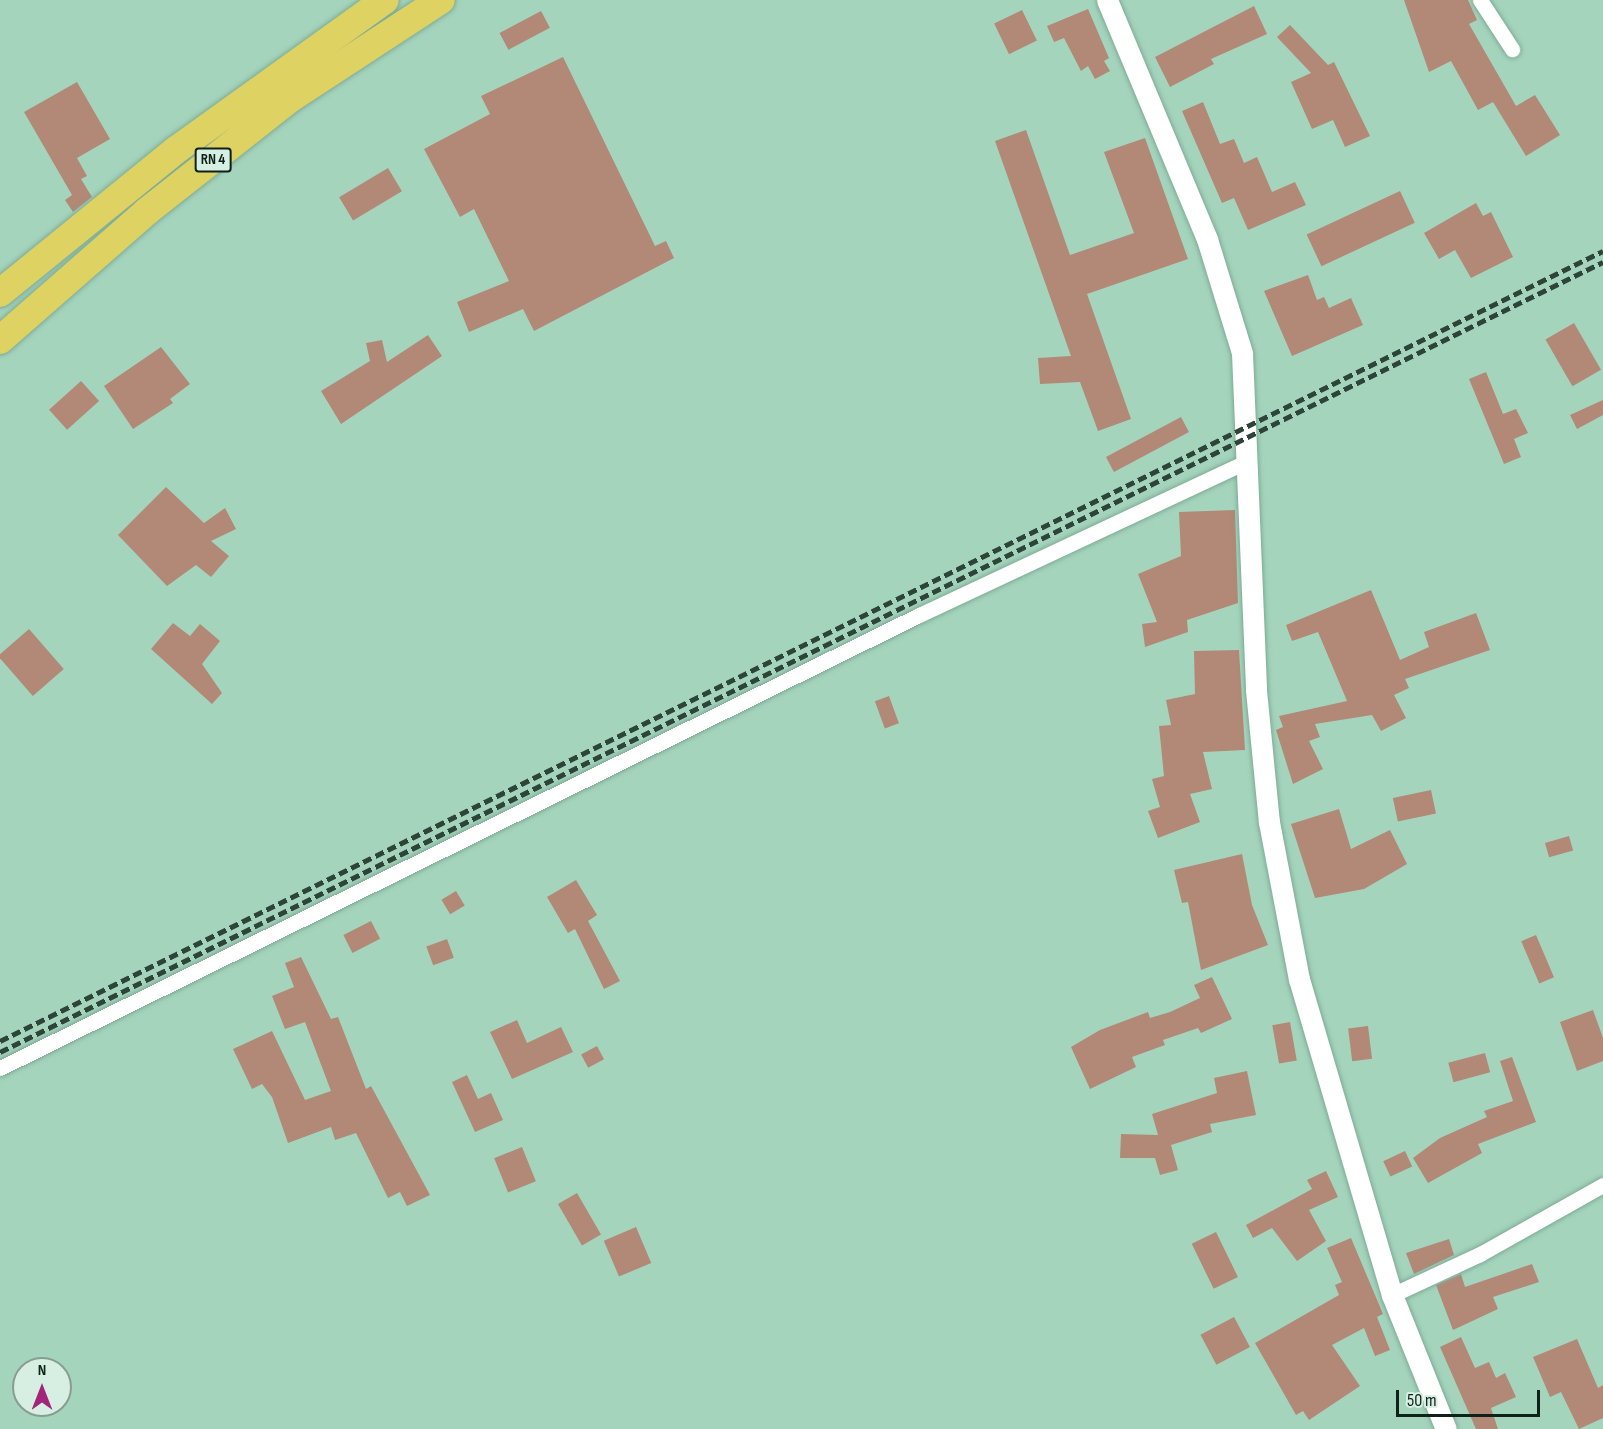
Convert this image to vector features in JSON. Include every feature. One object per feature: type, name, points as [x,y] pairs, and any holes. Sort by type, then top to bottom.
[{"type":"highway","name":"RN 4","points":[[0,293],[176,150],[386,0]]},
{"type":"highway","name":"RN 4","points":[[0,340],[146,212],[291,98],[441,0]]},
{"type":"main road","points":[[1107,0],[1189,192],[1233,316],[1242,353],[1244,463],[1269,822],[1299,979],[1392,1295],[1446,1429]]},
{"type":"street","points":[[1480,0],[1512,49]]},
{"type":"street","points":[[0,1068],[939,605],[1244,463]]},
{"type":"street","points":[[1392,1295],[1480,1254],[1603,1185]]},
{"type":"building","points":[[1404,0],[1468,0],[1477,20],[1469,24],[1516,106],[1535,95],[1560,135],[1526,156],[1493,102],[1478,110],[1451,61],[1429,72]]},
{"type":"building","points":[[1254,6],[1267,34],[1211,59],[1214,64],[1170,87],[1155,57]]},
{"type":"building","points":[[1088,9],[1109,58],[1104,61],[1110,71],[1095,79],[1088,66],[1081,71],[1064,38],[1054,42],[1047,26]]},
{"type":"building","points":[[1022,10],[1037,41],[1009,54],[994,24]]},
{"type":"building","points":[[541,11],[550,28],[508,50],[500,33]]},
{"type":"building","points":[[1290,25],[1328,65],[1334,62],[1370,136],[1345,147],[1333,120],[1312,129],[1291,82],[1311,73],[1277,37]]},
{"type":"building","points":[[563,57],[655,246],[666,241],[674,258],[534,331],[523,309],[469,332],[457,302],[509,281],[474,209],[460,217],[424,149],[490,114],[481,96]]},
{"type":"building","points":[[77,82],[110,139],[77,158],[87,176],[81,179],[92,197],[73,212],[65,200],[72,195],[24,112]]},
{"type":"building","points":[[1203,102],[1220,144],[1234,139],[1244,163],[1257,157],[1272,192],[1295,182],[1306,205],[1248,230],[1234,198],[1222,203],[1182,111]]},
{"type":"building","points":[[1026,130],[1070,255],[1134,233],[1104,152],[1145,138],[1188,259],[1087,294],[1131,419],[1098,431],[1080,382],[1040,384],[1038,358],[1071,356],[995,141]]},
{"type":"building","points":[[388,168],[402,191],[353,221],[339,197]]},
{"type":"building","points":[[1400,191],[1415,223],[1321,266],[1307,235]]},
{"type":"building","points":[[1476,203],[1483,216],[1491,212],[1513,257],[1471,278],[1455,250],[1439,259],[1424,233]]},
{"type":"building","points":[[1308,275],[1317,300],[1324,297],[1329,308],[1351,298],[1363,325],[1292,356],[1264,291]]},
{"type":"building","points":[[1574,323],[1601,370],[1572,386],[1545,340]]},
{"type":"building","points":[[428,335],[442,356],[341,424],[321,391],[370,361],[366,343],[382,340],[387,362]]},
{"type":"building","points":[[161,347],[190,384],[170,399],[173,403],[133,429],[104,386]]},
{"type":"building","points":[[1486,372],[1503,414],[1516,409],[1528,433],[1514,439],[1521,457],[1504,464],[1469,379]]},
{"type":"building","points":[[81,381],[99,401],[67,430],[49,410]]},
{"type":"building","points":[[1603,400],[1603,415],[1577,429],[1570,415]]},
{"type":"building","points":[[1181,417],[1189,432],[1114,472],[1106,457]]},
{"type":"building","points":[[166,487],[204,523],[225,508],[236,529],[211,541],[229,556],[211,577],[196,565],[167,586],[118,535]]},
{"type":"building","points":[[1235,510],[1238,603],[1187,620],[1188,632],[1145,647],[1142,624],[1157,622],[1138,574],[1181,556],[1179,512]]},
{"type":"building","points":[[1371,590],[1400,660],[1429,647],[1424,632],[1476,613],[1490,650],[1405,679],[1409,688],[1394,695],[1406,718],[1381,731],[1372,715],[1315,724],[1320,737],[1309,741],[1323,769],[1293,784],[1276,730],[1283,727],[1279,716],[1347,701],[1318,632],[1292,641],[1286,625]]},
{"type":"building","points":[[173,623],[190,636],[200,624],[220,641],[202,664],[222,693],[212,704],[151,649]]},
{"type":"building","points":[[29,629],[64,669],[33,696],[0,658],[0,654]]},
{"type":"building","points":[[1239,650],[1245,750],[1203,752],[1212,789],[1190,794],[1200,822],[1158,838],[1148,811],[1160,807],[1152,779],[1164,776],[1159,726],[1171,725],[1166,700],[1195,694],[1194,651]]},
{"type":"building","points":[[889,696],[899,723],[885,728],[875,701]]},
{"type":"building","points":[[1431,790],[1436,813],[1398,822],[1393,798]]},
{"type":"building","points":[[1339,809],[1351,849],[1390,830],[1407,864],[1364,889],[1315,898],[1291,824]]},
{"type":"building","points":[[1569,836],[1573,850],[1549,857],[1545,843]]},
{"type":"building","points":[[1242,854],[1252,905],[1268,945],[1201,970],[1188,902],[1182,903],[1174,870]]},
{"type":"building","points":[[576,880],[597,915],[588,921],[620,981],[604,989],[575,929],[568,933],[547,897]]},
{"type":"building","points":[[456,891],[465,906],[450,914],[441,900]]},
{"type":"building","points":[[371,921],[380,939],[352,953],[343,935]]},
{"type":"building","points":[[1536,935],[1554,977],[1539,984],[1521,941]]},
{"type":"building","points":[[447,939],[454,958],[433,965],[426,947]]},
{"type":"building","points":[[301,957],[331,1019],[338,1017],[366,1089],[371,1086],[430,1195],[407,1206],[400,1192],[388,1198],[356,1133],[335,1140],[331,1127],[288,1143],[272,1097],[262,1084],[252,1089],[233,1049],[272,1031],[305,1100],[331,1091],[305,1022],[285,1029],[272,996],[294,987],[285,963]]},
{"type":"building","points":[[1212,977],[1232,1019],[1201,1033],[1198,1028],[1163,1040],[1165,1045],[1132,1057],[1136,1067],[1090,1089],[1071,1047],[1100,1030],[1148,1012],[1150,1018],[1170,1012],[1200,998],[1194,985]]},
{"type":"building","points":[[1593,1010],[1603,1038],[1603,1061],[1577,1071],[1560,1022]]},
{"type":"building","points":[[517,1020],[527,1043],[561,1027],[573,1052],[512,1079],[490,1032]]},
{"type":"building","points":[[1290,1022],[1297,1060],[1279,1064],[1272,1025]]},
{"type":"building","points":[[1368,1026],[1372,1059],[1352,1061],[1348,1028]]},
{"type":"building","points":[[597,1046],[604,1059],[588,1068],[581,1054]]},
{"type":"building","points":[[1485,1053],[1490,1072],[1453,1082],[1448,1063]]},
{"type":"building","points":[[1512,1057],[1536,1122],[1478,1144],[1482,1153],[1428,1183],[1413,1158],[1440,1138],[1487,1117],[1484,1111],[1513,1101],[1500,1061]]},
{"type":"building","points":[[1247,1071],[1256,1115],[1210,1124],[1212,1132],[1171,1145],[1178,1170],[1160,1175],[1155,1158],[1120,1158],[1121,1134],[1158,1135],[1152,1114],[1217,1093],[1214,1078]]},
{"type":"building","points":[[467,1075],[478,1099],[491,1093],[503,1120],[475,1132],[452,1082]]},
{"type":"building","points":[[522,1147],[536,1181],[508,1193],[494,1158]]},
{"type":"building","points":[[1405,1151],[1412,1166],[1390,1177],[1383,1161]]},
{"type":"building","points":[[1326,1171],[1338,1197],[1309,1210],[1326,1241],[1297,1261],[1272,1228],[1253,1238],[1246,1225],[1312,1189],[1307,1180]]},
{"type":"building","points":[[577,1193],[601,1235],[582,1246],[558,1204]]},
{"type":"building","points":[[636,1227],[651,1263],[619,1277],[604,1241]]},
{"type":"building","points":[[1216,1232],[1238,1277],[1214,1289],[1192,1244]]},
{"type":"building","points":[[1351,1238],[1383,1314],[1377,1317],[1390,1350],[1375,1356],[1364,1328],[1332,1345],[1360,1386],[1309,1420],[1303,1411],[1296,1415],[1255,1343],[1339,1295],[1335,1285],[1342,1282],[1327,1248]]},
{"type":"building","points":[[1449,1239],[1454,1255],[1414,1274],[1406,1253]]},
{"type":"building","points":[[1532,1264],[1539,1282],[1493,1297],[1498,1309],[1453,1330],[1436,1285],[1461,1274],[1465,1287]]},
{"type":"building","points":[[1234,1317],[1250,1347],[1216,1365],[1200,1335]]},
{"type":"building","points":[[1461,1337],[1475,1368],[1489,1362],[1496,1378],[1505,1373],[1516,1397],[1491,1408],[1498,1429],[1476,1429],[1440,1347]]},
{"type":"building","points":[[1577,1339],[1598,1388],[1603,1385],[1603,1418],[1579,1429],[1561,1392],[1550,1397],[1533,1357]]},
{"type":"railway","points":[[0,1041],[1603,251]]},
{"type":"railway","points":[[0,1052],[1603,262]]}]
